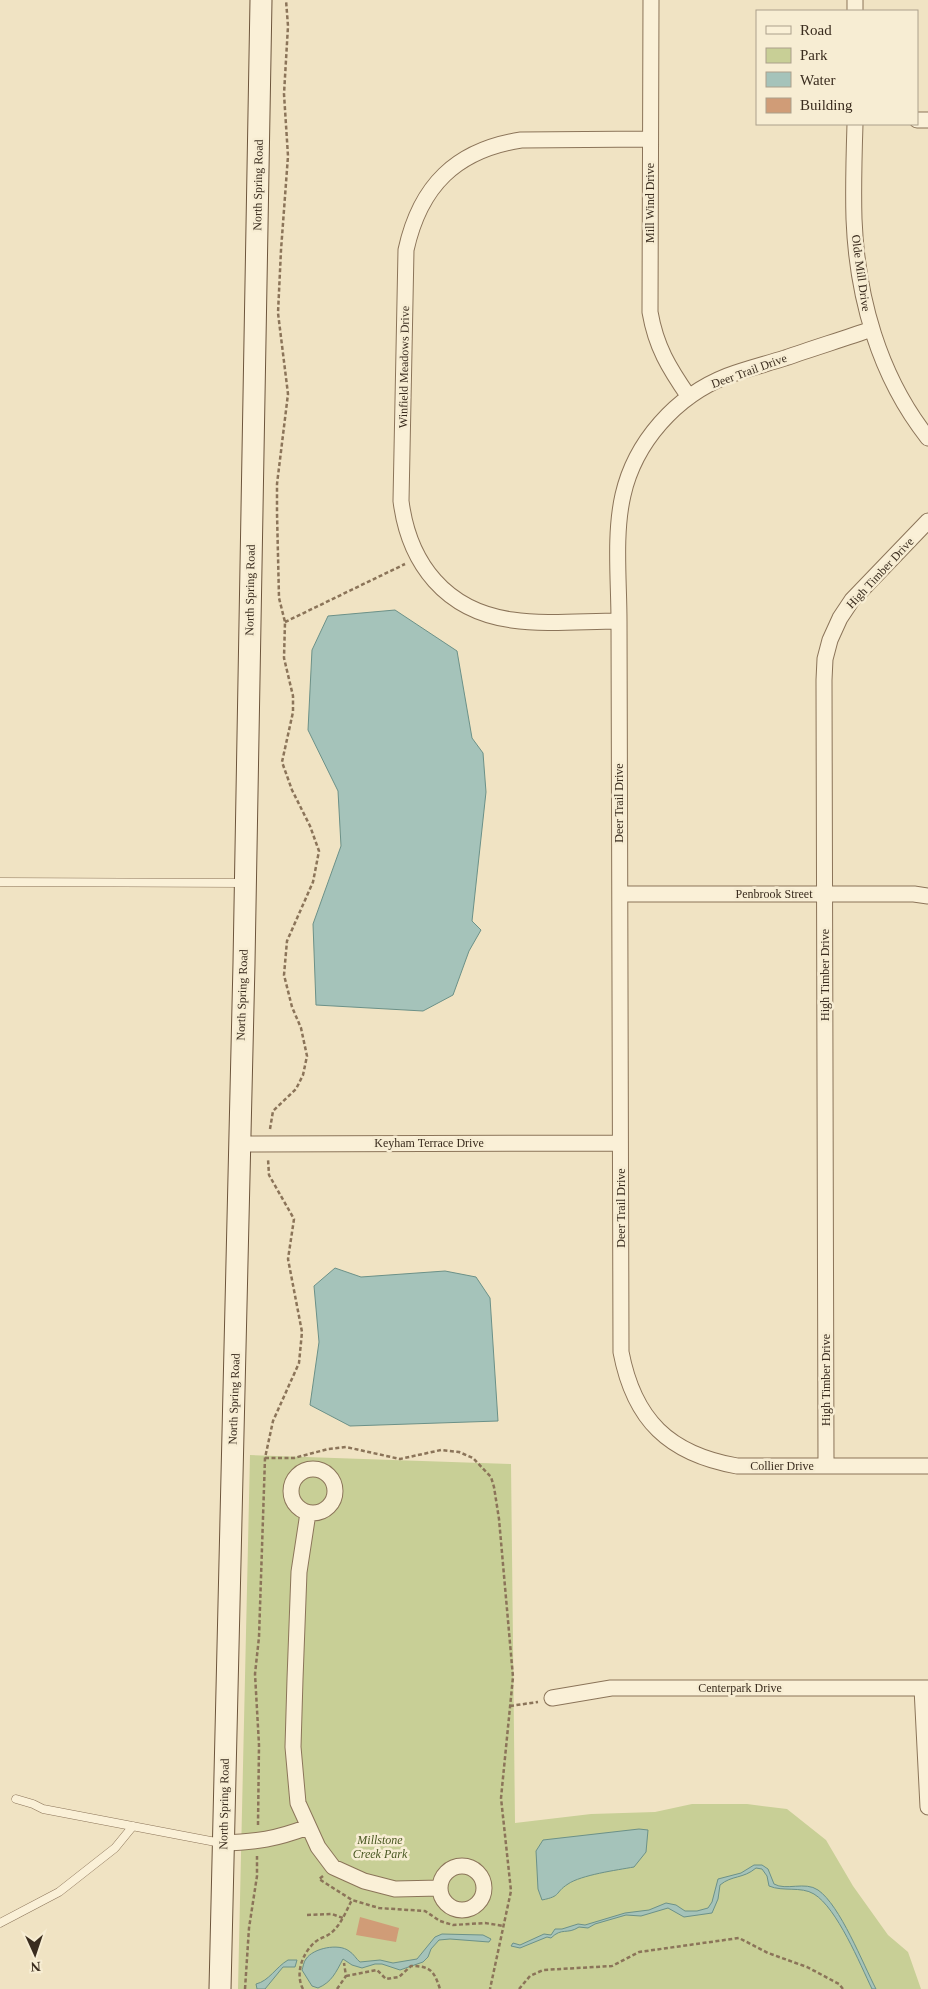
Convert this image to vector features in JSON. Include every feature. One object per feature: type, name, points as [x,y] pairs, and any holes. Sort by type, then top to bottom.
[{"type":"main road","name":"North Spring Road","points":[[220,1989],[230,1592],[261,0]]},
{"type":"street","name":"Mill Wind Drive","points":[[650,0],[650,312],[661,352],[689,397]]},
{"type":"street","name":"Olde Mill Drive","points":[[855,125],[854,218],[862,289],[872,329],[894,385],[915,421],[928,438]]},
{"type":"street","name":"Winfield Meadows Drive","points":[[619,621],[512,620],[491,616],[469,607],[452,596],[436,582],[416,554],[404,523],[401,501],[406,250],[411,228],[419,208],[431,189],[463,159],[482,149],[520,140],[650,139]]},
{"type":"street","name":"Deer Trail Drive","points":[[650,1421],[634,1397],[626,1375],[621,1352],[619,521],[623,495],[642,449],[655,429],[689,397],[726,377],[872,329]]},
{"type":"street","name":"High Timber Drive","points":[[826,1466],[824,680],[826,659],[830,640],[840,618],[852,600],[928,521]]},
{"type":"street","name":"Penbrook Street","points":[[620,894],[914,894],[928,896]]},
{"type":"street","name":"Keyham Terrace Drive","points":[[238,1144],[620,1143]]},
{"type":"street","name":"Collier Drive","points":[[650,1421],[676,1444],[695,1455],[713,1462],[737,1466],[928,1466]]},
{"type":"street","points":[[308,1513],[299,1572],[293,1747],[298,1803],[318,1847],[333,1866],[364,1881],[395,1889],[440,1888]]},
{"type":"street","name":"Centerpark Drive","points":[[552,1698],[611,1688],[925,1688]]},
{"type":"street","points":[[925,1688],[928,1807]]},
{"type":"street","points":[[223,1843],[258,1842],[284,1836],[308,1827]]},
{"type":"lane","points":[[0,882],[244,883]]},
{"type":"lane","points":[[16,1799],[33,1804],[43,1810],[223,1843]]},
{"type":"lane","points":[[0,1923],[58,1892],[116,1848],[133,1826]]},
{"type":"path","points":[[245,1989],[249,1928],[257,1876],[259,1745],[255,1674],[259,1636],[264,1458],[272,1421],[299,1363],[302,1332],[288,1259],[294,1219],[269,1175],[267,1144],[272,1111],[296,1089],[303,1075],[307,1056],[301,1028],[292,1007],[284,975],[287,941],[313,882],[318,850],[310,826],[292,790],[282,762],[293,704],[284,658],[284,622],[279,598],[277,484],[288,394],[278,314],[280,250],[288,156],[284,94],[288,26],[286,0]]},
{"type":"path","points":[[284,622],[403,565],[416,554]]},
{"type":"path","points":[[264,1458],[294,1458],[328,1449],[346,1447],[400,1459],[441,1450],[459,1452],[473,1458],[490,1478],[494,1487],[513,1677],[501,1798],[511,1891],[490,1989]]},
{"type":"path","points":[[510,1706],[529,1704],[552,1698]]},
{"type":"path","points":[[333,1866],[319,1879],[352,1900],[379,1908],[425,1911],[440,1921],[453,1925],[485,1922],[504,1926]]},
{"type":"path","points":[[303,1989],[300,1973],[304,1955],[315,1942],[331,1933],[343,1918],[352,1900]]},
{"type":"path","points":[[307,1915],[332,1914],[343,1918]]},
{"type":"path","points":[[518,1989],[530,1976],[543,1970],[612,1966],[639,1952],[739,1938],[768,1953],[807,1967],[839,1984],[842,1989]]},
{"type":"path","points":[[344,1963],[346,1976]]},
{"type":"path","points":[[336,1989],[346,1976],[377,1970],[386,1979],[399,1977],[411,1966],[425,1966],[434,1973],[440,1989]]},
{"type":"green space","name":"Millstone Creek Park","points":[[250,1455],[511,1464],[515,1823],[591,1814],[655,1812],[692,1804],[747,1804],[787,1809],[826,1840],[853,1886],[888,1935],[908,1952],[921,1989],[238,1989]]},
{"type":"water","points":[[395,610],[457,651],[472,738],[483,753],[486,792],[472,921],[481,930],[469,951],[453,995],[423,1011],[316,1005],[313,924],[341,846],[338,791],[308,730],[312,650],[328,616]]},
{"type":"water","points":[[335,1268],[361,1277],[445,1271],[476,1277],[490,1298],[498,1421],[350,1426],[310,1405],[319,1342],[314,1286]]},
{"type":"water","points":[[639,1829],[648,1830],[646,1852],[634,1867],[581,1878],[568,1884],[555,1896],[542,1900],[538,1889],[536,1851],[543,1840]]},
{"type":"water","points":[[754,1865],[762,1865],[768,1869],[774,1884],[784,1887],[813,1887],[826,1898],[843,1921],[876,1989],[872,1989],[847,1937],[823,1901],[809,1892],[769,1886],[767,1876],[762,1869],[756,1868],[747,1874],[720,1885],[718,1899],[712,1913],[684,1917],[668,1908],[641,1916],[626,1915],[595,1924],[588,1928],[579,1927],[520,1948],[511,1946],[513,1943],[520,1945],[544,1934],[551,1935],[555,1929],[578,1924],[585,1925],[625,1913],[649,1910],[666,1903],[676,1905],[685,1911],[697,1911],[708,1908],[712,1902],[718,1879],[741,1873]]},
{"type":"water","points":[[442,1934],[483,1935],[491,1939],[489,1942],[439,1940],[423,1962],[400,1970],[382,1964],[362,1968],[352,1965],[343,1959],[330,1980],[318,1988],[312,1986],[302,1970],[309,1955],[333,1947],[349,1951],[360,1962],[380,1960],[393,1963],[417,1959],[435,1937]]},
{"type":"water","points":[[288,1960],[297,1960],[295,1967],[283,1967],[265,1989],[257,1989],[256,1984],[269,1977]]},
{"type":"building","points":[[360,1917],[399,1928],[396,1942],[356,1935]]}]
